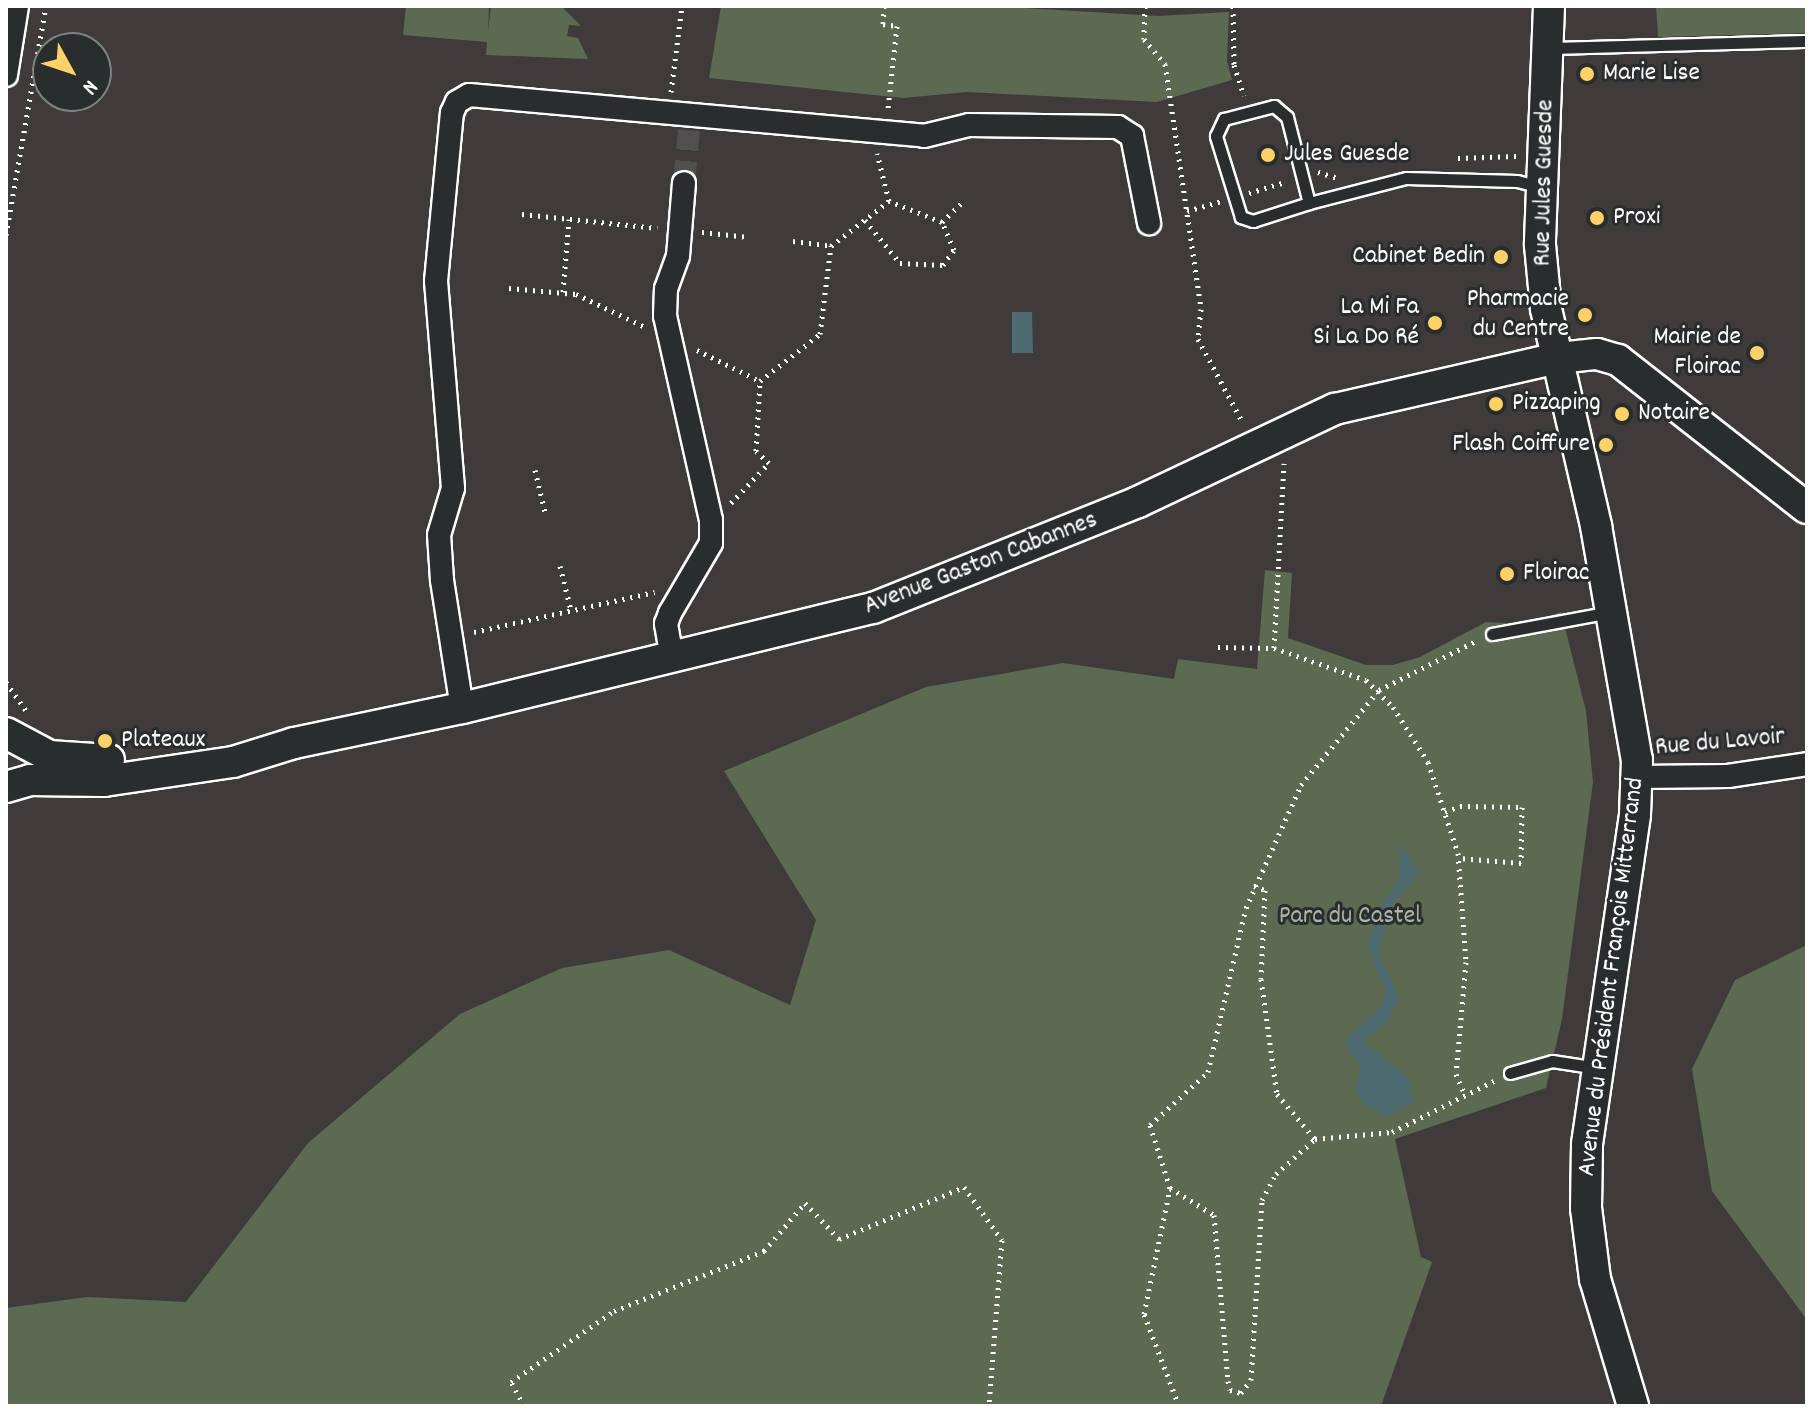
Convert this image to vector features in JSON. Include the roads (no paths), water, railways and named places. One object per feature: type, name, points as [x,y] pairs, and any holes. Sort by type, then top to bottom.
[{"type":"main road","name":"Rue Jules Guesde","points":[[1549,6],[1542,188],[1546,309],[1558,358]]},
{"type":"main road","name":"Avenue Gaston Cabannes","points":[[6,787],[30,780],[104,781],[233,762],[294,743],[462,708],[672,658],[923,591],[1138,502],[1267,440],[1368,399],[1558,358],[1597,354],[1618,360],[1807,508]]},
{"type":"main road","name":"Avenue du Président François Mitterrand","points":[[1558,358],[1636,735],[1638,777],[1598,1068],[1586,1208],[1595,1279],[1633,1406]]},
{"type":"main road","name":"Avenue Gaston Cabannes","points":[[6,733],[49,756],[74,760],[294,743]]},
{"type":"street","points":[[6,75],[17,6]]},
{"type":"street","points":[[462,708],[449,638],[439,535],[453,488],[436,281],[452,113],[469,95],[683,120],[924,136],[969,125],[1118,127],[1132,136],[1149,223]]},
{"type":"street","points":[[672,658],[666,624],[707,556],[711,520],[668,339],[666,289],[680,230],[684,183]]},
{"type":"street","name":"Rue du Lavoir","points":[[1638,777],[1728,776],[1807,764]]},
{"type":"lane","points":[[1549,48],[1807,41]]},
{"type":"lane","points":[[1309,203],[1287,117],[1274,106],[1224,119],[1216,136],[1241,217],[1253,221],[1406,178],[1517,181],[1542,188]]},
{"type":"lane","points":[[1492,634],[1612,612]]},
{"type":"lane","points":[[1510,1073],[1552,1061],[1598,1068]]},
{"type":"water","points":[[1012,312],[1032,312],[1033,353],[1012,353]]},
{"type":"water","points":[[1401,843],[1419,873],[1387,911],[1379,955],[1399,997],[1388,1020],[1363,1041],[1408,1077],[1414,1102],[1386,1116],[1361,1102],[1356,1085],[1361,1066],[1346,1047],[1347,1038],[1382,1005],[1385,989],[1368,946],[1377,911],[1399,880]]},
{"type":"tunnel","points":[[684,183],[689,130]]},
{"type":"place","name":"Marie Lise","points":[[1587,74]]},
{"type":"place","name":"Jules Guesde","points":[[1268,155]]},
{"type":"place","name":"Proxi","points":[[1597,218]]},
{"type":"place","name":"Cabinet Bedin","points":[[1501,257]]},
{"type":"place","name":"Pharmacie du Centre","points":[[1585,315]]},
{"type":"place","name":"La Mi Fa Si La Do Ré","points":[[1435,323]]},
{"type":"place","name":"Mairie de Floirac","points":[[1757,353]]},
{"type":"place","name":"Pizzaping","points":[[1496,404]]},
{"type":"place","name":"Notaire","points":[[1622,414]]},
{"type":"place","name":"Flash Coiffure","points":[[1606,445]]},
{"type":"place","name":"Floirac","points":[[1507,574]]},
{"type":"place","name":"Plateaux","points":[[105,741]]},
{"type":"park label","name":"Parc du Castel","points":[[1350,917]]}]
